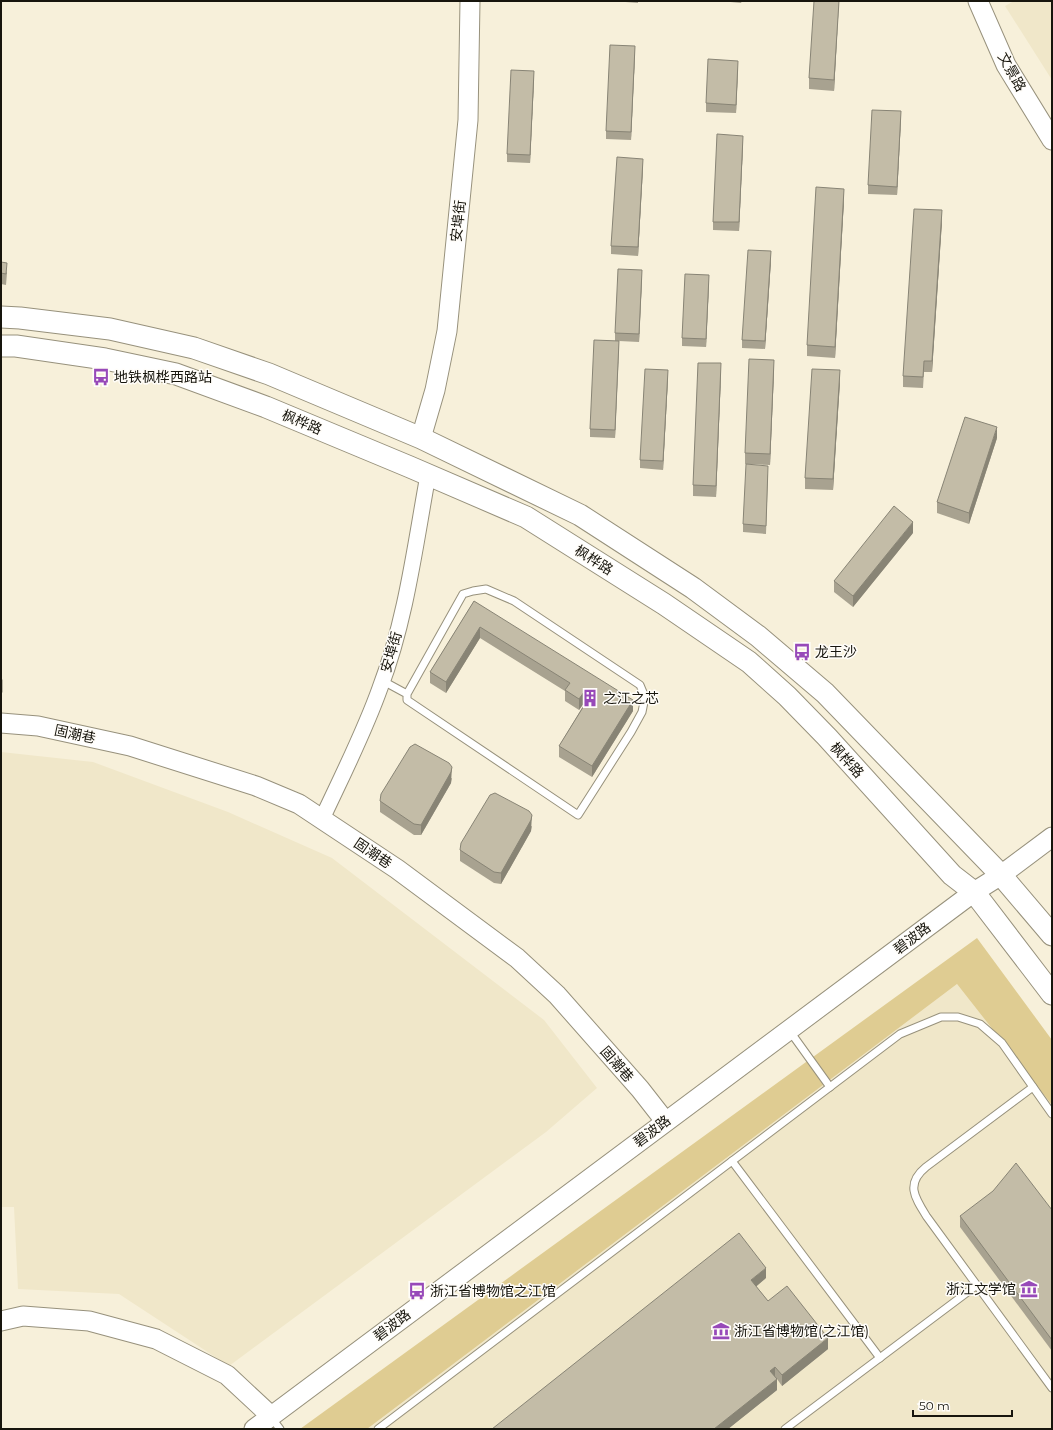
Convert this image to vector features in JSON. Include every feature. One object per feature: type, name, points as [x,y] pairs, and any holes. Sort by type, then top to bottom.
[{"type":"main road","points":[[1,317],[110,329],[194,348],[269,374],[421,438],[580,515],[693,588],[758,636],[825,693],[1001,875],[1052,935]]},
{"type":"main road","name":"枫桦路","points":[[1,346],[16,346],[105,359],[176,374],[266,407],[526,517],[664,604],[749,662],[787,696],[952,875],[974,892],[1052,994]]},
{"type":"street","name":"安埠街","points":[[421,438],[435,390],[447,331],[468,120],[470,1]]},
{"type":"street","name":"文景路","points":[[978,1],[1006,65],[1052,140]]},
{"type":"street","name":"安埠街","points":[[322,819],[363,730],[383,681],[398,632],[428,475]]},
{"type":"street","name":"固潮巷","points":[[1,723],[38,726],[130,746],[256,786],[299,804],[397,870],[517,958],[557,995],[640,1089],[665,1121]]},
{"type":"street","name":"碧波路","points":[[254,1429],[275,1423],[665,1121],[974,892],[1001,875],[1052,837]]},
{"type":"street","points":[[1,1321],[23,1316],[89,1321],[156,1339],[227,1375],[275,1423]]},
{"type":"lane","points":[[486,589],[514,601],[640,685],[645,697],[642,712],[631,732],[578,814],[407,700],[407,694],[463,594],[486,589]]},
{"type":"lane","points":[[383,681],[407,694]]},
{"type":"lane","points":[[378,1429],[900,1034],[941,1017],[958,1017],[980,1024],[1002,1043],[1052,1114]]},
{"type":"lane","points":[[789,1029],[830,1087]]},
{"type":"lane","points":[[1032,1087],[918,1173],[914,1185],[915,1199],[1052,1388]]},
{"type":"lane","points":[[732,1161],[880,1358]]},
{"type":"lane","points":[[785,1429],[977,1286]]},
{"type":"shaded area","points":[[1014,1],[1052,1],[1052,80],[1005,6]]},
{"type":"shaded area","points":[[1,752],[93,762],[228,812],[332,858],[544,1020],[597,1088],[546,1132],[229,1366],[119,1294],[18,1289],[14,1207],[1,1207]]},
{"type":"shaded area","points":[[977,938],[1052,1040],[1052,1105],[957,984],[367,1429],[300,1429]]},
{"type":"shaded area","points":[[957,984],[1052,1105],[1052,1429],[367,1429]]},
{"type":"building","points":[[814,1],[839,1],[834,80],[809,78]]},
{"type":"building","points":[[610,45],[635,46],[631,132],[606,131]]},
{"type":"building","points":[[708,59],[738,61],[736,105],[706,103]]},
{"type":"building","points":[[511,70],[534,71],[530,155],[507,154]]},
{"type":"building","points":[[872,110],[901,111],[897,187],[868,185]]},
{"type":"building","points":[[717,134],[743,136],[739,222],[713,222]]},
{"type":"building","points":[[617,157],[643,159],[638,247],[611,246]]},
{"type":"building","points":[[816,187],[844,189],[835,347],[807,345]]},
{"type":"building","points":[[914,209],[942,210],[932,361],[924,361],[923,377],[903,376]]},
{"type":"building","points":[[748,250],[771,251],[765,341],[742,340]]},
{"type":"building","points":[[1,262],[7,263],[6,274],[1,273]]},
{"type":"building","points":[[618,269],[642,270],[639,334],[615,333]]},
{"type":"building","points":[[685,274],[709,275],[706,339],[682,338]]},
{"type":"building","points":[[594,340],[619,341],[615,430],[590,429]]},
{"type":"building","points":[[749,359],[774,360],[770,454],[745,453]]},
{"type":"building","points":[[698,363],[721,363],[716,486],[693,485]]},
{"type":"building","points":[[645,369],[668,370],[663,461],[640,460]]},
{"type":"building","points":[[812,369],[840,370],[833,479],[805,478]]},
{"type":"building","points":[[965,417],[997,427],[969,513],[937,502]]},
{"type":"building","points":[[746,464],[768,466],[766,526],[743,524]]},
{"type":"building","points":[[894,506],[913,522],[853,596],[834,581]]},
{"type":"building","name":"之江之芯","points":[[474,601],[633,700],[592,766],[559,746],[590,696],[584,692],[579,699],[565,690],[570,683],[480,627],[446,682],[430,672]]},
{"type":"building","points":[[2,680],[2,692],[1,692]]},
{"type":"building","points":[[415,744],[449,763],[452,767],[451,772],[421,825],[414,824],[380,801],[381,794],[410,747]]},
{"type":"building","points":[[495,793],[529,811],[532,815],[531,820],[501,873],[494,872],[460,850],[461,843],[490,795]]},
{"type":"building","name":"浙江文学馆","points":[[1016,1163],[1052,1210],[1052,1340],[960,1216],[993,1191]]},
{"type":"building","name":"浙江省博物馆(之江馆)","points":[[739,1233],[766,1268],[751,1280],[768,1301],[787,1286],[828,1338],[782,1375],[775,1367],[770,1371],[777,1379],[714,1429],[492,1429]]},
{"type":"place","name":"地铁枫桦西路站","points":[[101,377]]},
{"type":"place","name":"龙王沙","points":[[802,652]]},
{"type":"place","name":"之江之芯","points":[[590,698]]},
{"type":"place","name":"浙江文学馆","points":[[1029,1289]]},
{"type":"place","name":"浙江省博物馆之江馆","points":[[417,1291]]},
{"type":"place","name":"浙江省博物馆(之江馆)","points":[[721,1331]]}]
